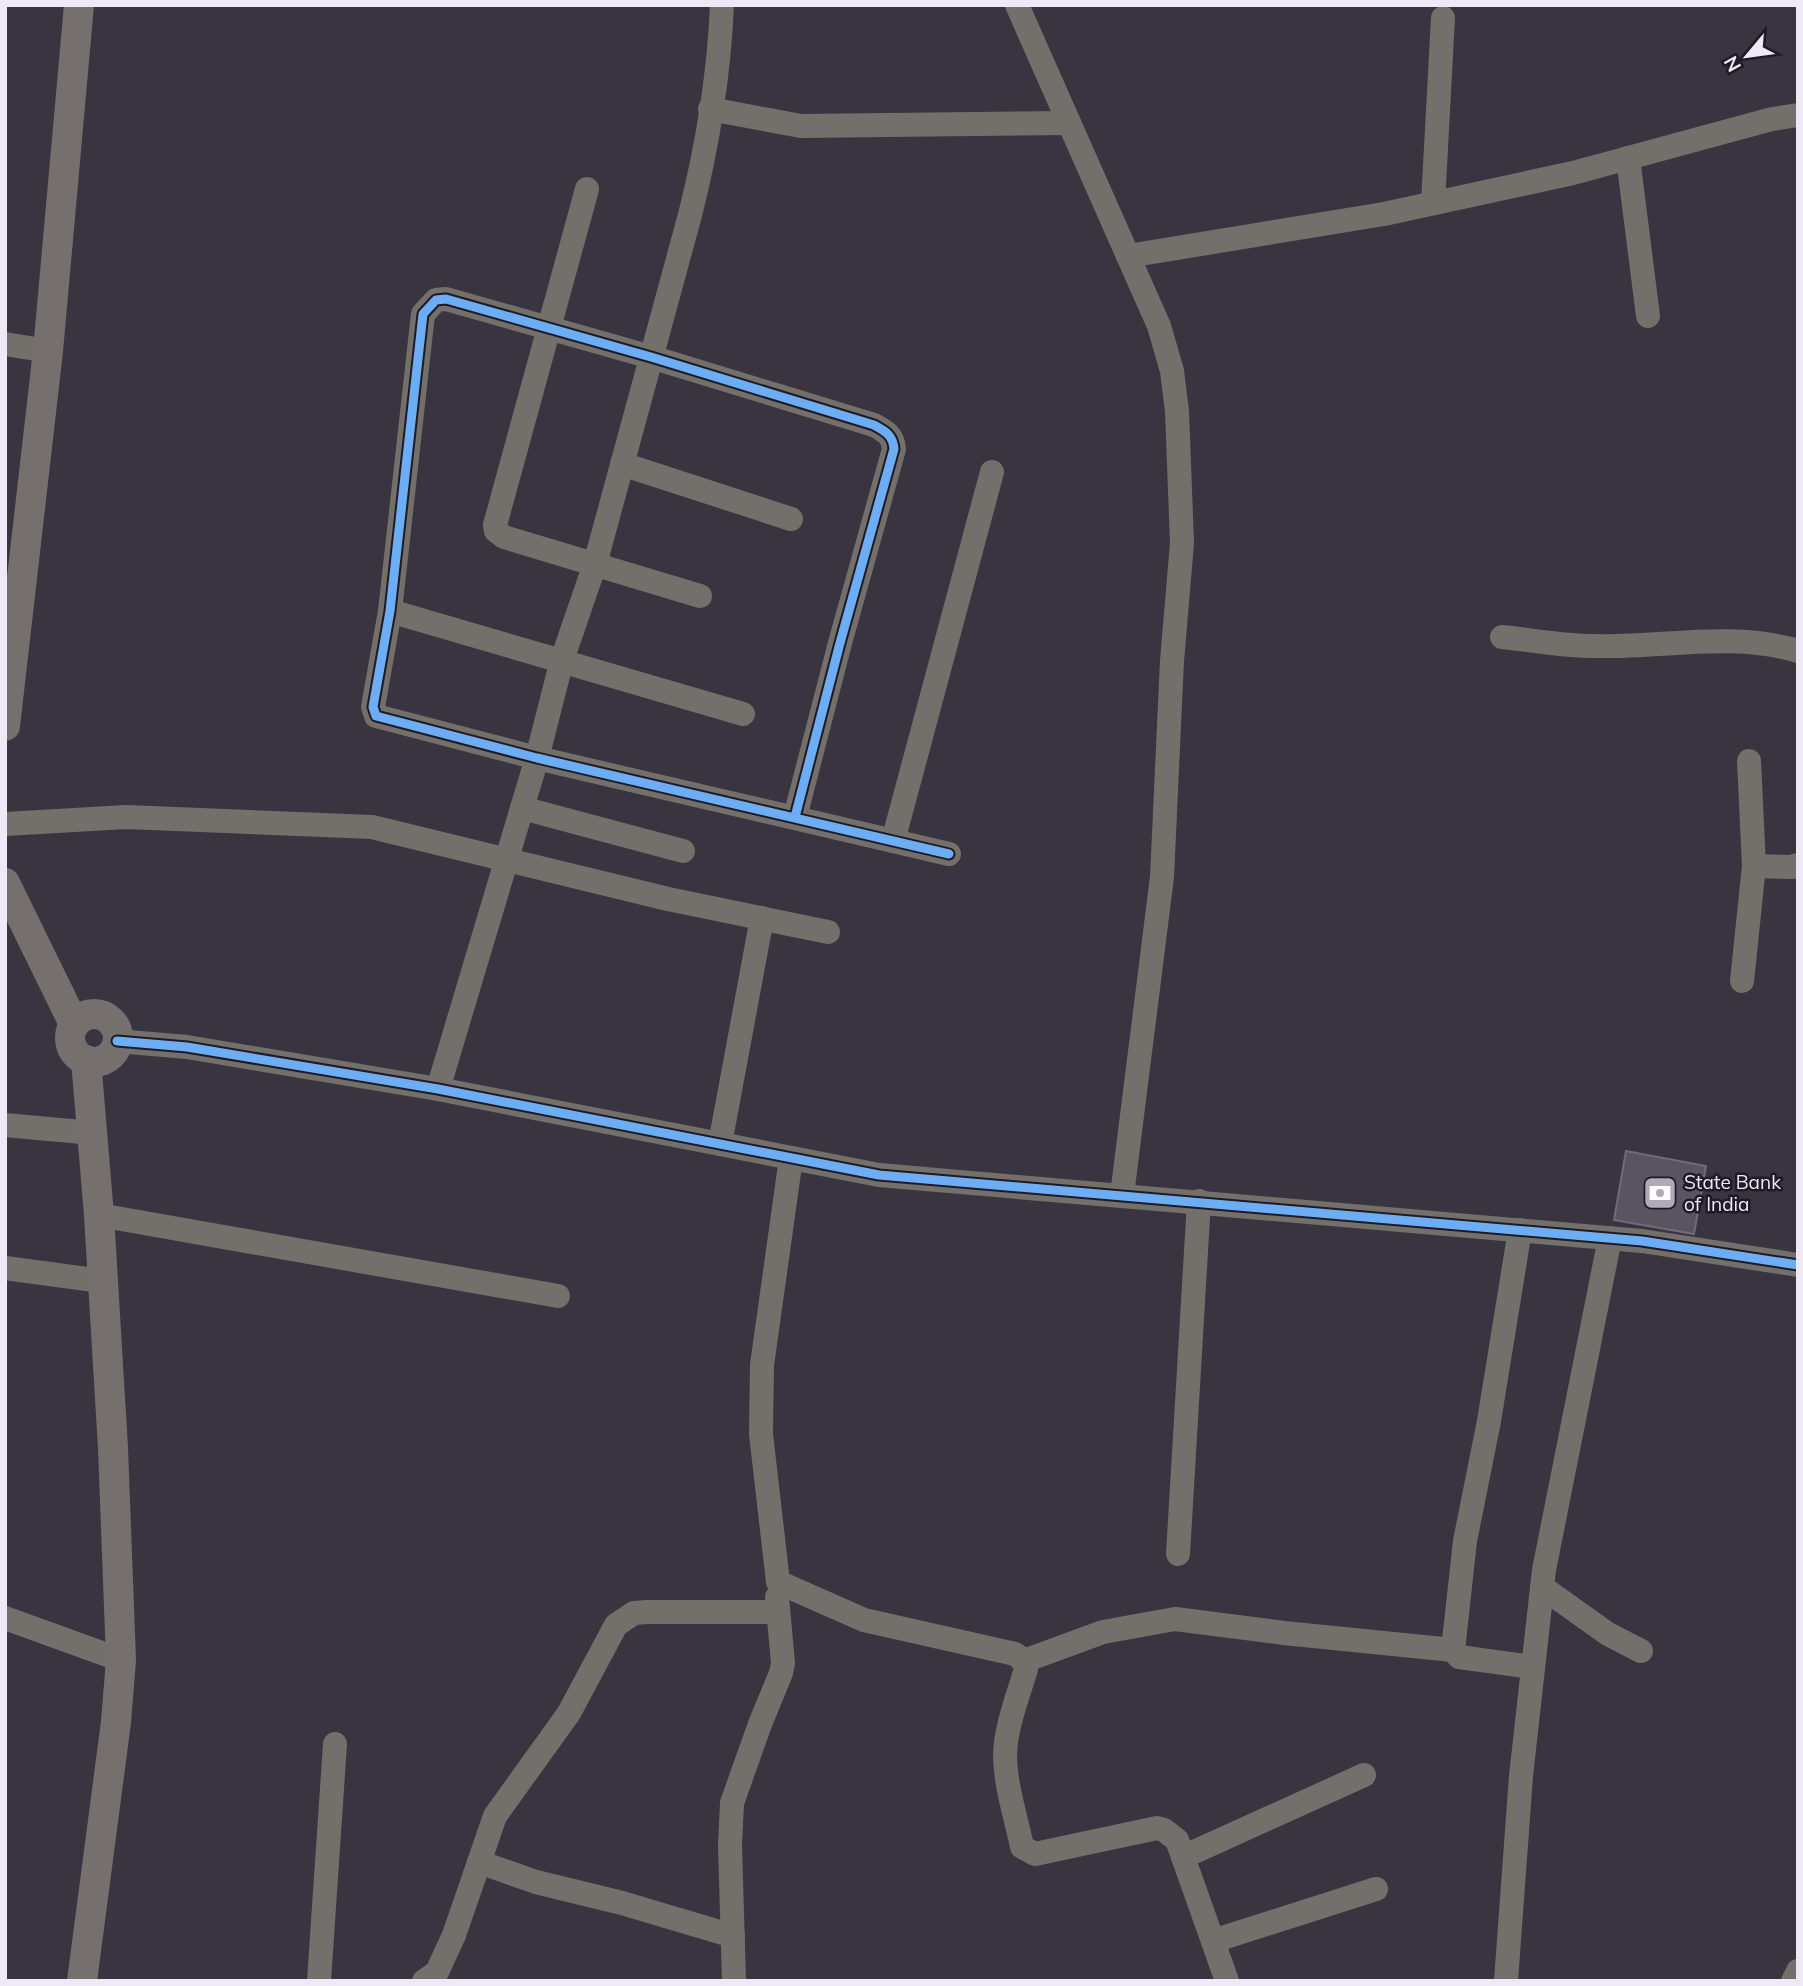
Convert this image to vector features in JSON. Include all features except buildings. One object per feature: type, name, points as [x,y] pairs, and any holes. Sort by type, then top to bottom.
[{"type":"main road","points":[[5,726],[48,351],[79,5]]},
{"type":"main road","points":[[5,883],[74,1024],[70,1041],[78,1056],[86,1060],[100,1061],[111,1054],[117,1041],[114,1025],[102,1015],[86,1015],[74,1024]]},
{"type":"main road","points":[[82,1981],[116,1722],[121,1660],[119,1564],[99,1215],[86,1060]]},
{"type":"street","points":[[438,1089],[537,758],[562,660],[596,564],[701,171],[721,34],[722,5]]},
{"type":"street","points":[[1017,5],[1159,326],[1172,371],[1177,411],[1182,544],[1172,661],[1162,877],[1122,1195]]},
{"type":"street","points":[[1433,204],[1443,18]]},
{"type":"street","points":[[710,109],[801,126],[1069,122]]},
{"type":"street","points":[[1128,256],[1433,204],[1573,173],[1772,119],[1798,115]]},
{"type":"street","points":[[1628,158],[1648,316]]},
{"type":"street","points":[[587,189],[495,525],[496,531],[504,537],[700,596]]},
{"type":"street","points":[[795,817],[894,449],[893,440],[885,431],[874,425],[549,328],[446,299],[436,300],[424,314],[390,611],[373,707],[376,716],[537,758],[949,854]]},
{"type":"street","points":[[5,344],[48,351]]},
{"type":"street","points":[[622,464],[791,519]]},
{"type":"street","points":[[893,841],[992,472]]},
{"type":"street","points":[[390,611],[743,714]]},
{"type":"street","points":[[1502,637],[1594,646],[1712,640],[1772,643],[1798,651]]},
{"type":"street","points":[[1742,981],[1754,866],[1749,761]]},
{"type":"street","points":[[522,808],[683,850]]},
{"type":"street","points":[[5,824],[126,817],[372,827],[668,899],[828,932]]},
{"type":"street","points":[[1754,866],[1798,865]]},
{"type":"street","points":[[720,1144],[762,918]]},
{"type":"street","points":[[117,1041],[187,1047],[438,1089],[879,1175],[1642,1241],[1798,1265]]},
{"type":"street","points":[[5,1125],[93,1133]]},
{"type":"street","points":[[734,1981],[730,1845],[733,1803],[783,1663],[777,1612],[778,1582],[761,1434],[762,1364],[791,1158]]},
{"type":"street","points":[[1178,1554],[1199,1201]]},
{"type":"street","points":[[99,1215],[558,1296]]},
{"type":"street","points":[[1453,1650],[1465,1541],[1489,1421],[1520,1230]]},
{"type":"street","points":[[1506,1981],[1521,1776],[1542,1587],[1610,1238]]},
{"type":"street","points":[[5,1268],[102,1280]]},
{"type":"street","points":[[778,1582],[864,1620],[1015,1654],[1024,1661],[1026,1669],[1005,1752],[1006,1772],[1022,1847],[1035,1854],[1157,1828],[1164,1830],[1177,1840],[1227,1981]]},
{"type":"street","points":[[1542,1587],[1608,1634],[1641,1651]]},
{"type":"street","points":[[424,1981],[437,1972],[454,1935],[495,1815],[569,1713],[616,1625],[634,1613],[777,1612]]},
{"type":"street","points":[[5,1618],[121,1660]]},
{"type":"street","points":[[1024,1661],[1103,1632],[1175,1619],[1453,1650],[1459,1657],[1533,1667]]},
{"type":"street","points":[[319,1981],[335,1744]]},
{"type":"street","points":[[1183,1857],[1364,1775]]},
{"type":"street","points":[[479,1862],[536,1882],[622,1903],[733,1936]]},
{"type":"street","points":[[1213,1941],[1376,1889]]},
{"type":"street","points":[[1793,1981],[1798,1971]]},
{"type":"cycle path","points":[[795,817],[894,449],[890,437],[874,425],[651,357],[446,299],[436,300],[423,314],[390,611],[373,707],[376,716],[537,758],[949,854]]},
{"type":"cycle path","points":[[117,1041],[187,1047],[438,1089],[879,1175],[1642,1241],[1798,1265]]},
{"type":"place","name":"State Bank of India","points":[[1660,1193]]}]
